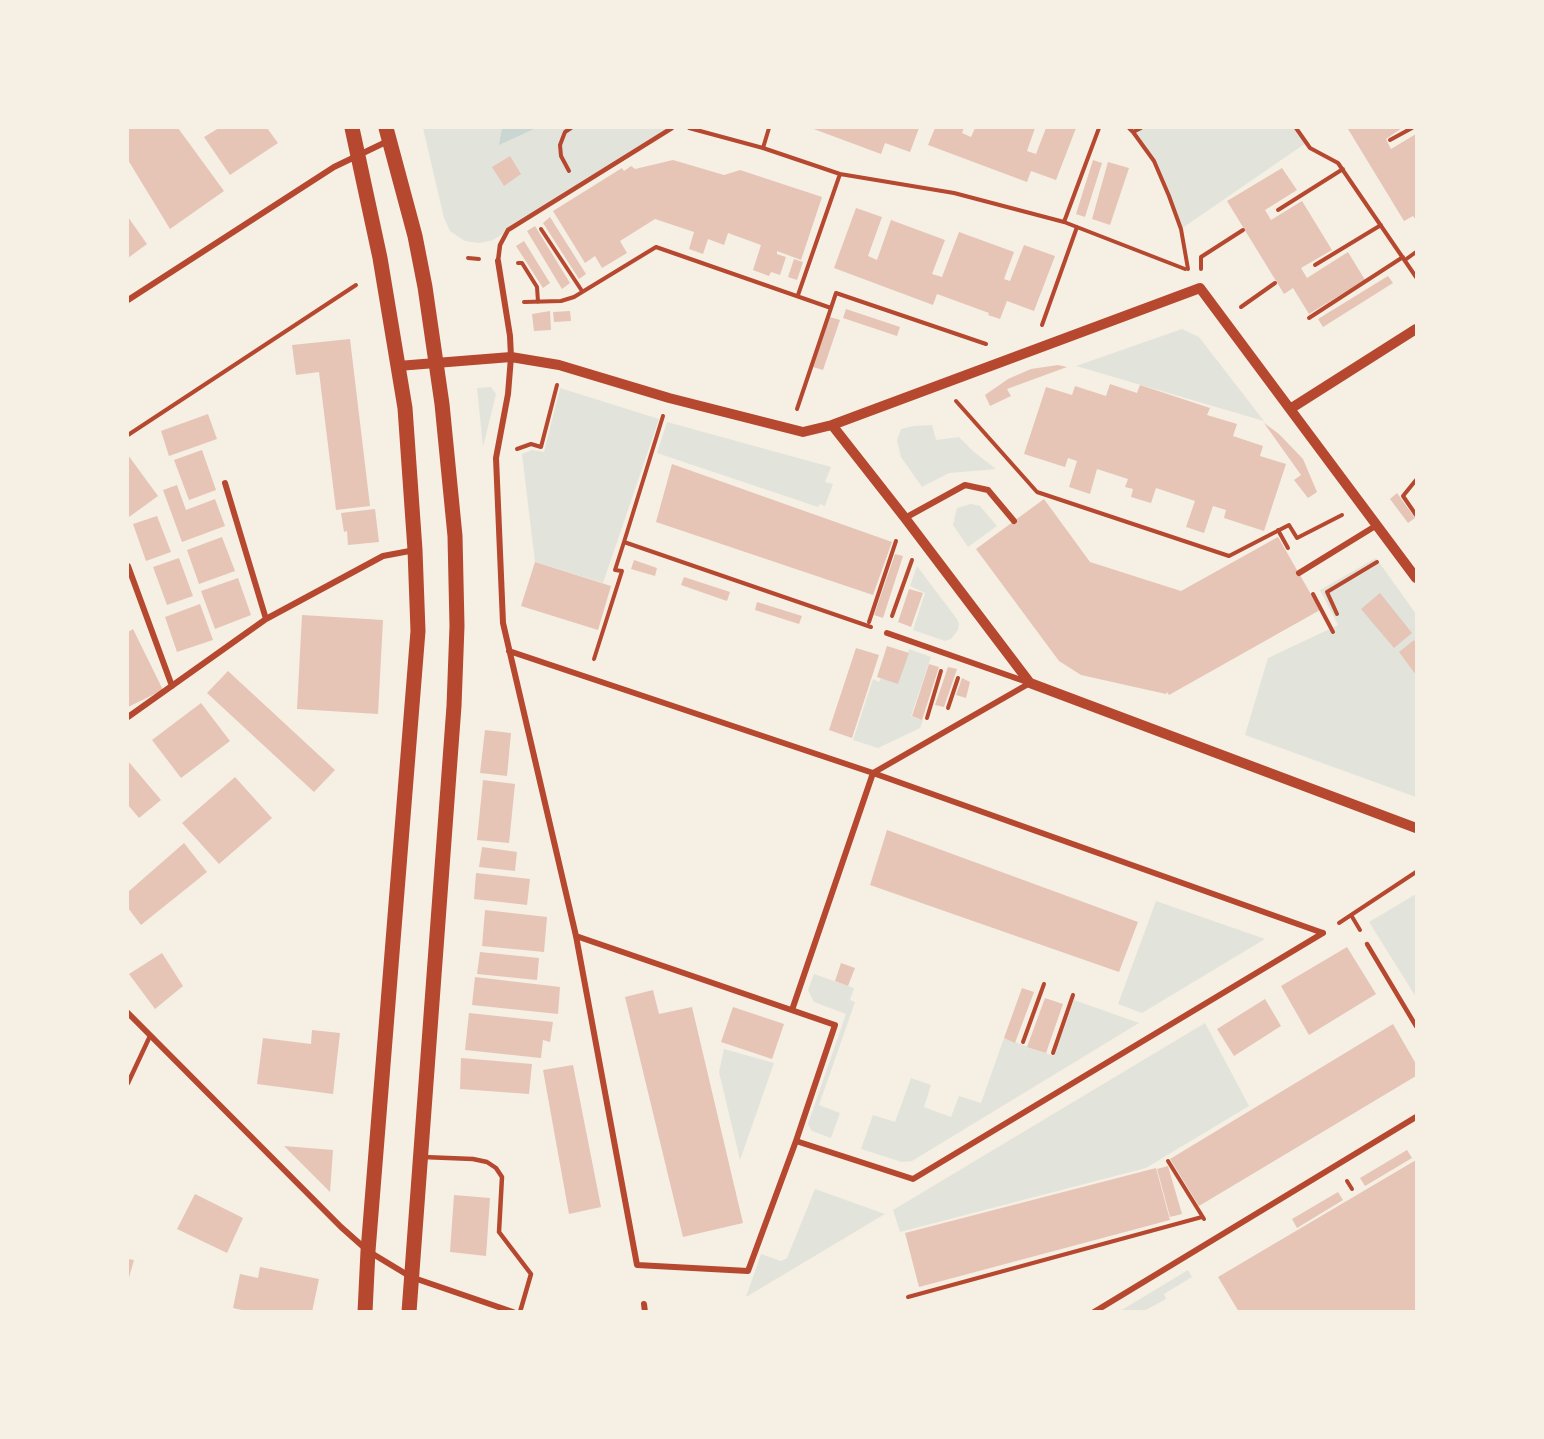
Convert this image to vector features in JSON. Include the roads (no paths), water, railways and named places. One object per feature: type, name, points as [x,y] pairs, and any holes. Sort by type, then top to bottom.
[{"type":"main road","points":[[352,128],[380,258],[405,408],[418,631],[365,1311]]},
{"type":"main road","points":[[390,140],[415,236],[436,363],[455,536],[457,626],[453,718],[409,1311]]},
{"type":"street","points":[[128,300],[334,168],[359,163],[390,140]]},
{"type":"street","points":[[499,264],[511,357],[508,394],[497,463],[503,623],[576,936],[637,1265],[748,1271],[796,1141],[835,1025],[576,936]]},
{"type":"street","points":[[398,366],[511,357],[559,365],[669,398],[803,432],[832,425],[1200,288],[1416,578]]},
{"type":"street","points":[[1290,409],[1416,329]]},
{"type":"street","points":[[832,425],[1030,683]]},
{"type":"street","points":[[225,483],[266,619]]},
{"type":"street","points":[[905,518],[965,485],[988,490],[1014,520]]},
{"type":"street","points":[[1299,573],[1377,525]]},
{"type":"street","points":[[128,717],[266,619],[383,556],[415,550]]},
{"type":"street","points":[[128,566],[172,686]]},
{"type":"street","points":[[887,633],[1030,683],[1416,828]]},
{"type":"street","points":[[509,651],[873,773],[1323,933],[914,1179],[796,1141]]},
{"type":"street","points":[[792,1010],[873,773],[1030,683]]},
{"type":"street","points":[[128,1013],[334,1220],[368,1251],[411,1277],[513,1311]]},
{"type":"street","points":[[1094,1311],[1416,1117]]},
{"type":"lane","points":[[499,264],[500,245],[508,230],[672,128]]},
{"type":"lane","points":[[1367,944],[1416,1026]]},
{"type":"lane","points":[[128,1083],[150,1036]]},
{"type":"lane","points":[[420,1157],[473,1159],[487,1162],[496,1168],[502,1177],[499,1232],[531,1274],[520,1311]]}]
